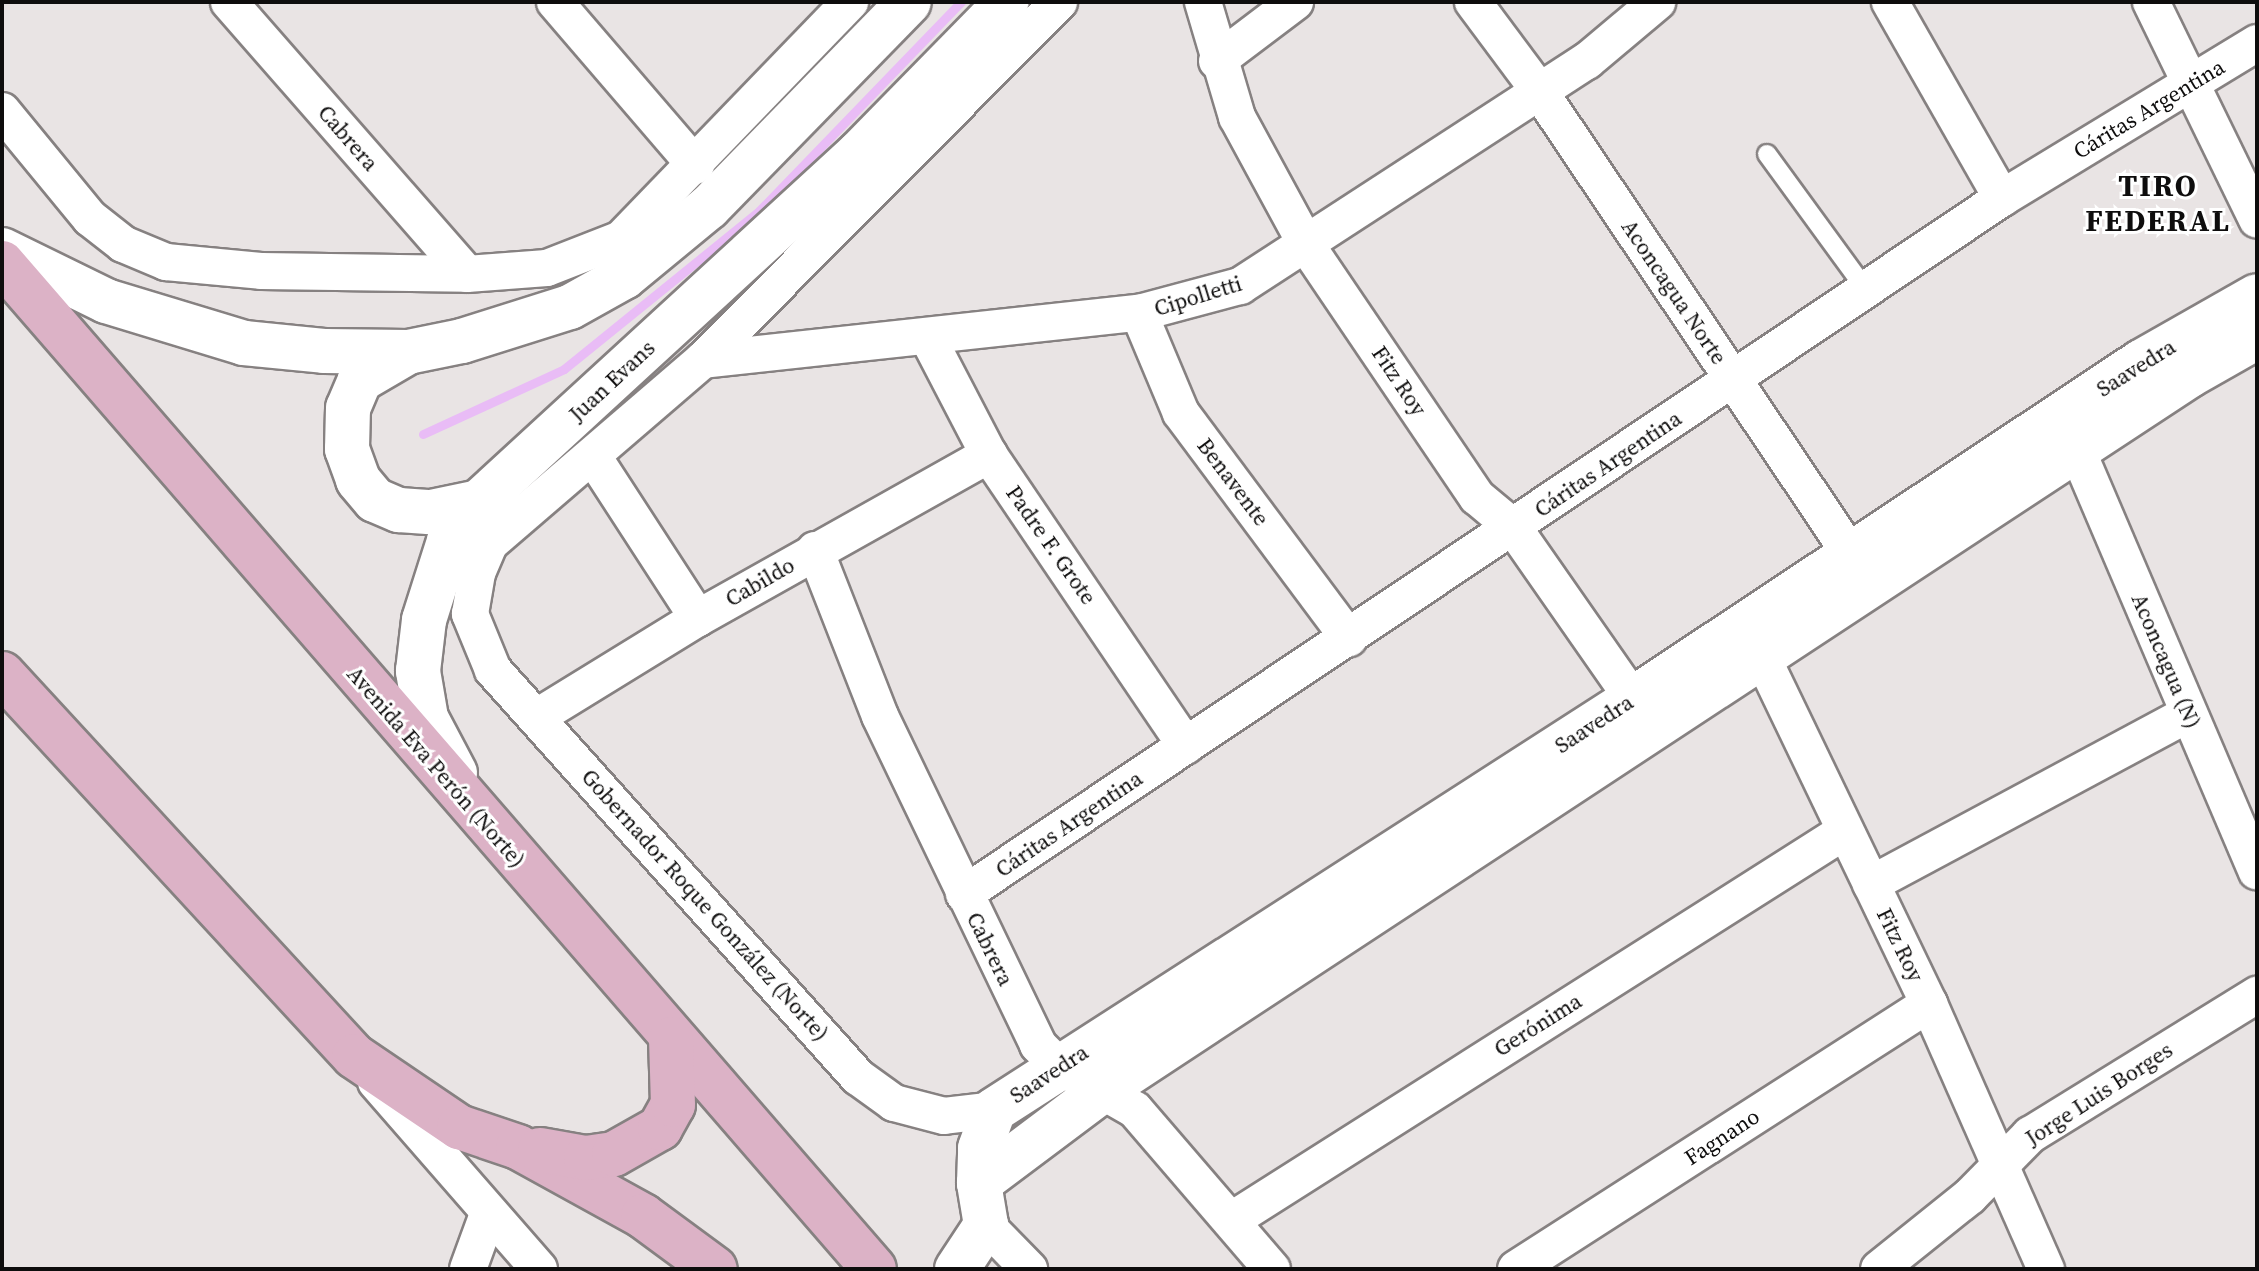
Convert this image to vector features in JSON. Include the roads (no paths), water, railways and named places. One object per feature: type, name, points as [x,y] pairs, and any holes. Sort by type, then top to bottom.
[{"type":"main road","name":"Avenida Eva Perón (Norte)","points":[[2,263],[671,1039],[874,1269]]},
{"type":"main road","points":[[2,674],[354,1056],[459,1127],[518,1147],[586,1158],[614,1154],[660,1128],[673,1105],[671,1039]]},
{"type":"main road","points":[[518,1147],[643,1216],[715,1269]]},
{"type":"street","name":"Cabrera","points":[[229,2],[467,274]]},
{"type":"street","points":[[555,2],[696,166]]},
{"type":"street","points":[[2,111],[90,218],[123,244],[166,262],[261,271],[467,274],[547,268],[587,256],[621,239],[696,166],[850,2]]},
{"type":"street","points":[[2,250],[106,301],[244,343],[324,351],[408,352],[545,316],[624,277],[709,207],[909,2]]},
{"type":"street","name":"Juan Evans","points":[[495,835],[440,750],[426,718],[418,671],[436,573],[449,541],[479,502],[859,153],[1007,2]]},
{"type":"street","name":"Juan Evans","points":[[470,614],[477,573],[490,543],[594,458],[703,360],[1059,2]]},
{"type":"street","name":"Fitz Roy","points":[[1203,2],[1217,61],[1237,117],[1307,246],[1477,497],[1513,527],[1643,713]]},
{"type":"street","points":[[1217,61],[1295,2]]},
{"type":"street","name":"Aconcagua Norte","points":[[1473,2],[1540,92],[1861,571]]},
{"type":"street","name":"Cipolletti","points":[[703,360],[1139,313],[1240,286],[1307,246],[1587,61],[1657,2]]},
{"type":"street","points":[[1890,2],[2002,198]]},
{"type":"street","points":[[2151,2],[2257,219]]},
{"type":"street","name":"Cáritas Argentina","points":[[964,894],[2002,198],[2257,43]]},
{"type":"street","name":"Saavedra","points":[[1861,571],[2141,362],[2257,296]]},
{"type":"street","name":"Benavente","points":[[1139,313],[1181,413],[1349,638]]},
{"type":"street","name":"Saavedra","points":[[979,1183],[1100,1092],[1643,713],[1861,571],[2077,450],[2257,337]]},
{"type":"street","name":"Padre F. Grote","points":[[928,338],[989,455],[1186,746]]},
{"type":"street","points":[[408,352],[360,380],[348,408],[347,449],[358,480],[375,500],[399,510],[431,512],[479,502]]},
{"type":"street","name":"Aconcagua (N)","points":[[2077,450],[2257,871]]},
{"type":"street","name":"Cabildo","points":[[537,717],[815,550],[989,455]]},
{"type":"street","points":[[594,458],[698,618]]},
{"type":"street","name":"Cabrera","points":[[815,550],[880,716],[1038,1045],[1060,1067],[1135,1110],[1272,1269]]},
{"type":"street","name":"Gobernador Roque González (Norte)","points":[[470,614],[493,670],[858,1077],[894,1103],[944,1116],[994,1110]]},
{"type":"street","name":"Fitz Roy","points":[[1754,640],[1929,1004],[2046,1269]]},
{"type":"street","name":"Saavedra","points":[[986,1225],[979,1183],[980,1148],[994,1110],[1643,713]]},
{"type":"street","points":[[1871,884],[2188,714]]},
{"type":"street","name":"Gerónima","points":[[1232,1220],[1845,831]]},
{"type":"street","name":"Jorge Luis Borges","points":[[1879,1269],[1970,1196],[2030,1135],[2257,995]]},
{"type":"street","name":"Fagnano","points":[[1516,1269],[1929,1004]]},
{"type":"street","points":[[354,1056],[488,1214],[539,1269]]},
{"type":"street","points":[[468,1269],[488,1214]]},
{"type":"street","points":[[957,1269],[986,1225],[1029,1269]]},
{"type":"lane","points":[[1767,154],[1866,290]]},
{"type":"waterway","points":[[423,434],[564,369],[759,211],[961,2]]},
{"type":"district","name":"TIRO FEDERAL","points":[[2158,203]]}]
